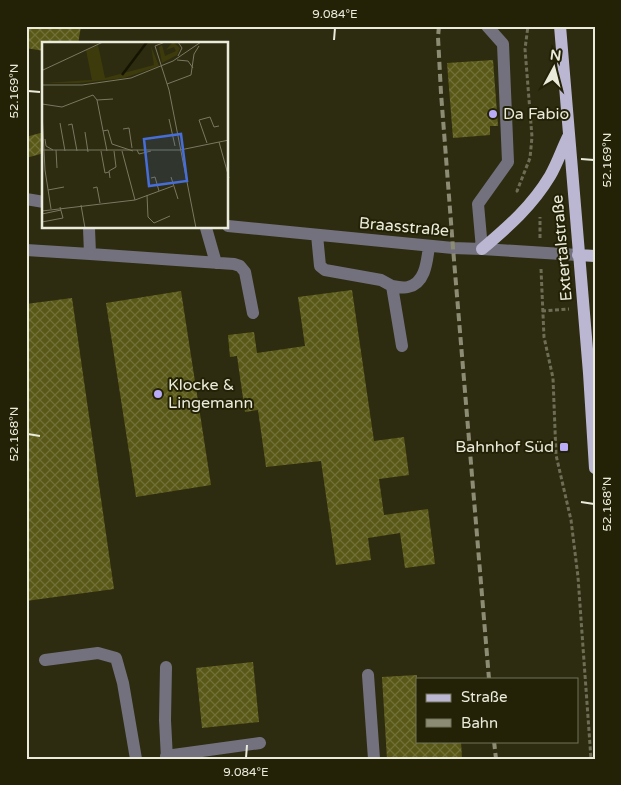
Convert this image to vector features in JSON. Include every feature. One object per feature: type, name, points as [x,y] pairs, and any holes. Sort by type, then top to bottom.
[{"type":"main road","name":"Extertalstraße","points":[[560,26],[589,373],[595,468]]},
{"type":"main road","points":[[482,248],[508,227],[532,203],[551,174],[569,134]]},
{"type":"main road","points":[[578,255],[595,256]]},
{"type":"main road","points":[[589,373],[595,360]]},
{"type":"street","points":[[482,248],[478,204],[508,162],[504,44],[487,26]]},
{"type":"street","points":[[26,199],[42,202]]},
{"type":"street","name":"Braasstraße","points":[[229,226],[453,248],[482,248],[578,255]]},
{"type":"street","points":[[89,229],[90,254]]},
{"type":"street","points":[[206,229],[216,263]]},
{"type":"street","points":[[317,235],[320,266],[325,270],[381,280],[392,286],[408,287],[417,282],[426,267],[429,246]]},
{"type":"street","points":[[26,250],[234,264],[240,266],[245,272],[253,313]]},
{"type":"street","points":[[392,286],[402,346]]},
{"type":"street","points":[[45,660],[98,654],[116,658],[136,759]]},
{"type":"street","points":[[166,667],[166,757],[260,743]]},
{"type":"street","points":[[368,674],[374,759]]},
{"type":"path","points":[[528,26],[525,49],[532,137],[530,158],[517,191],[541,208],[540,252],[544,337],[553,378],[556,455],[571,520],[578,577],[591,759]]},
{"type":"building","points":[[26,26],[81,26],[78,42],[42,42],[42,51],[26,48]]},
{"type":"building","points":[[493,60],[498,126],[490,126],[490,135],[453,138],[447,63]]},
{"type":"building","points":[[42,133],[42,154],[26,158],[26,137]]},
{"type":"building","points":[[352,290],[374,441],[404,437],[409,475],[379,479],[384,515],[428,509],[435,564],[405,568],[400,533],[368,538],[371,560],[336,565],[321,461],[266,467],[258,410],[245,412],[237,356],[230,357],[228,335],[254,332],[257,353],[305,346],[298,297]]},
{"type":"building","points":[[181,291],[211,485],[136,497],[106,303]]},
{"type":"building","points":[[72,298],[114,589],[26,601],[26,304]]},
{"type":"building","points":[[253,662],[259,722],[202,728],[196,668]]},
{"type":"building","points":[[417,675],[416,742],[461,742],[462,759],[387,759],[382,677]]},
{"type":"railway","points":[[439,26],[441,93],[489,678]]},
{"type":"railway","points":[[494,742],[496,759]]},
{"type":"place","name":"Da Fabio","points":[[493,114]]},
{"type":"place","name":"Klocke & Lingemann","points":[[158,394]]},
{"type":"place","name":"Bahnhof Süd","points":[[564,447]]}]
